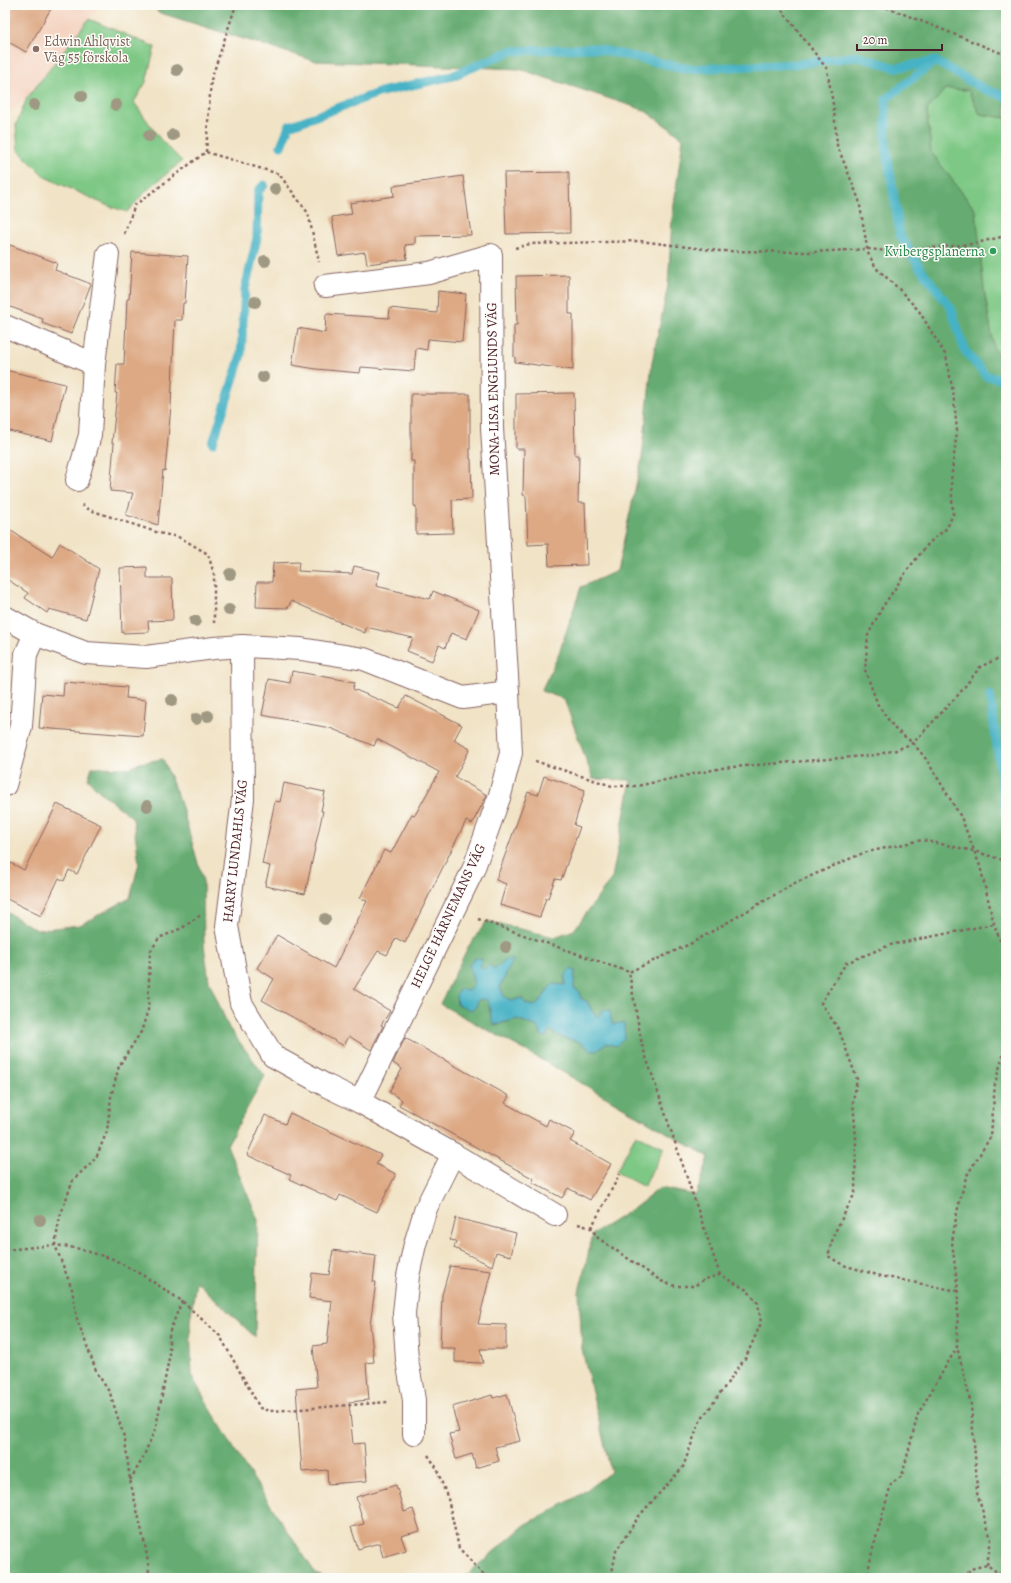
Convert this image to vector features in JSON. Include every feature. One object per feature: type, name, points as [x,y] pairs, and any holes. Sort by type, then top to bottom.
[{"type":"street","points":[[77,480],[90,435],[94,364],[108,254]]},
{"type":"street","points":[[325,286],[429,273],[491,255]]},
{"type":"street","name":"MONA-LISA ENGLUNDS VÄG","points":[[491,255],[492,428],[508,692]]},
{"type":"street","points":[[5,326],[94,364]]},
{"type":"street","points":[[5,617],[35,634],[86,653],[146,657],[214,648],[242,646],[301,649],[364,659],[463,698],[508,692]]},
{"type":"street","points":[[5,785],[21,726],[26,654],[35,634]]},
{"type":"street","name":"HARRY LUNDAHLS VÄG","points":[[242,646],[243,799],[227,926],[240,1003],[273,1056],[454,1154],[555,1215]]},
{"type":"street","name":"HELGE HÄRNEMANS VÄG","points":[[360,1102],[472,870],[500,794],[511,753],[508,692]]},
{"type":"street","points":[[414,1434],[414,1400],[407,1360],[404,1313],[408,1276],[415,1244],[426,1208],[454,1154]]},
{"type":"path","points":[[108,254],[122,240],[135,204],[206,152],[211,80],[236,5]]},
{"type":"path","points":[[778,5],[827,69],[834,110],[837,145],[859,200],[868,253],[876,268],[898,288],[919,311],[946,356],[953,392],[957,430],[951,481],[953,514],[947,528],[929,543],[908,569],[882,608],[868,635],[865,670],[878,705],[895,730],[913,743],[938,777],[961,817],[980,866],[994,924],[1006,956]]},
{"type":"path","points":[[881,5],[1006,55]]},
{"type":"path","points":[[206,152],[279,174],[308,213],[325,286]]},
{"type":"path","points":[[491,255],[530,244],[640,241],[720,251],[812,252],[868,249],[905,253],[929,248],[972,244],[1001,237],[1006,234]]},
{"type":"path","points":[[77,480],[83,506],[90,510],[182,539],[208,554],[214,574],[214,648]]},
{"type":"path","points":[[511,753],[612,786],[638,786],[722,768],[875,755],[896,750],[913,743],[959,694],[980,667],[1001,657],[1006,657]]},
{"type":"path","points":[[453,910],[629,972],[692,943],[795,883],[863,853],[922,840],[974,851],[1006,861]]},
{"type":"path","points":[[148,1578],[149,1569],[145,1545],[130,1480],[125,1440],[110,1393],[97,1373],[77,1318],[72,1289],[55,1245],[60,1216],[73,1180],[96,1158],[107,1131],[111,1097],[119,1066],[140,1032],[148,1010],[150,952],[159,938],[182,928],[211,908],[229,907]]},
{"type":"path","points":[[958,1292],[881,1276],[843,1265],[828,1256],[834,1234],[855,1193],[856,1139],[853,1101],[856,1079],[839,1030],[822,1003],[846,962],[890,945],[994,924]]},
{"type":"path","points":[[611,1578],[616,1551],[639,1516],[683,1467],[699,1423],[746,1357],[761,1323],[758,1303],[747,1290],[720,1275],[642,1045],[629,972]]},
{"type":"path","points":[[987,1565],[991,1539],[977,1493],[971,1404],[957,1347],[958,1292],[952,1242],[956,1212],[966,1177],[991,1136],[995,1083],[1006,1046]]},
{"type":"path","points":[[620,1174],[591,1228],[598,1238],[661,1281],[675,1286],[694,1286],[705,1279],[720,1275]]},
{"type":"path","points":[[5,1250],[55,1245],[76,1248],[113,1259],[144,1276],[182,1301],[220,1336],[260,1408],[270,1411],[414,1400]]},
{"type":"path","points":[[130,1480],[142,1460],[156,1427],[169,1358],[169,1333],[182,1301]]},
{"type":"path","points":[[864,1578],[868,1572],[891,1484],[902,1476],[918,1414],[957,1347]]},
{"type":"path","points":[[414,1434],[436,1467],[448,1499],[458,1548],[482,1573],[490,1578]]},
{"type":"path","points":[[965,1578],[970,1569],[987,1565],[1005,1578]]},
{"type":"shaded area","name":"Edwin Ahlqvist Väg 55 förskola","points":[[5,5],[100,5],[27,98],[5,117]]},
{"type":"green space","points":[[159,5],[1006,5],[1006,118],[980,114],[968,90],[945,89],[927,110],[931,152],[976,211],[984,290],[994,348],[1006,366],[1006,1578],[463,1578],[525,1525],[578,1496],[611,1472],[582,1349],[579,1292],[593,1234],[633,1209],[660,1188],[696,1195],[709,1157],[528,1052],[440,1004],[468,947],[487,921],[554,937],[574,930],[612,878],[631,780],[593,779],[564,699],[541,691],[558,656],[581,587],[617,571],[642,458],[652,362],[668,286],[672,219],[683,138],[644,110],[519,69],[315,61],[157,12]],"holes":[[[469,965],[481,967],[484,970],[495,969],[499,965],[511,965],[500,987],[504,996],[511,1001],[516,1000],[534,1006],[541,1002],[547,990],[565,985],[565,976],[575,970],[574,988],[581,999],[587,1001],[593,1013],[598,1017],[609,1011],[612,1024],[591,1050],[578,1041],[564,1038],[548,1029],[517,1019],[494,1025],[489,1009],[490,1002],[486,999],[478,1000],[460,989],[469,990],[474,984]]]},
{"type":"green space","points":[[89,19],[155,47],[146,82],[134,102],[160,139],[182,161],[147,190],[127,212],[106,205],[45,177],[18,150],[16,125],[27,98]]},
{"type":"green space","name":"Kvibergsplanerna","points":[[945,89],[968,90],[980,114],[1006,118],[1006,366],[994,348],[984,290],[976,211],[931,152],[927,110]]},
{"type":"green space","points":[[163,759],[182,807],[203,881],[204,945],[209,981],[229,1028],[265,1076],[227,1145],[258,1220],[255,1337],[196,1281],[190,1322],[192,1377],[239,1457],[316,1574],[326,1578],[5,1578],[5,911],[37,930],[80,925],[130,898],[139,863],[133,818],[100,792],[88,779],[92,767],[130,768],[140,763]]},
{"type":"green space","points":[[636,1134],[664,1148],[644,1187],[616,1172]]},
{"type":"water","points":[[475,958],[482,959],[481,967],[484,970],[488,965],[495,969],[506,960],[513,960],[500,987],[504,996],[511,1001],[522,998],[526,1004],[534,1006],[538,1004],[553,984],[565,985],[565,976],[569,970],[575,970],[574,988],[580,992],[581,999],[587,1001],[593,1013],[598,1017],[602,1010],[610,1010],[612,1024],[624,1023],[625,1037],[616,1046],[606,1043],[597,1051],[591,1050],[578,1041],[564,1038],[549,1030],[547,1037],[542,1036],[538,1027],[517,1019],[494,1025],[491,1018],[489,1004],[486,999],[478,1000],[476,1007],[470,1010],[457,1005],[456,995],[460,989],[469,990],[474,984],[469,965]]},
{"type":"building","points":[[5,5],[53,5],[26,52],[5,40]]},
{"type":"building","points":[[569,172],[570,233],[506,234],[504,173]]},
{"type":"building","points":[[463,176],[471,235],[415,236],[415,244],[405,245],[407,259],[367,264],[365,252],[338,256],[332,217],[352,214],[350,203],[394,196],[393,186]]},
{"type":"building","points":[[5,243],[57,263],[55,270],[91,284],[71,334],[42,323],[43,319],[5,305]]},
{"type":"building","points":[[132,252],[188,256],[185,303],[183,303],[182,320],[175,320],[171,406],[158,525],[126,515],[133,493],[110,491],[114,443],[112,443],[117,393],[115,393],[117,364],[124,364],[127,299],[129,299]]},
{"type":"building","points":[[569,275],[569,314],[573,314],[573,370],[515,362],[514,325],[517,325],[516,276]]},
{"type":"building","points":[[438,291],[466,294],[462,342],[428,339],[427,350],[416,348],[414,371],[361,367],[360,373],[292,365],[298,328],[325,333],[326,314],[389,318],[390,308],[437,313]]},
{"type":"building","points":[[5,370],[65,384],[52,441],[5,430]]},
{"type":"building","points":[[574,393],[575,455],[579,455],[578,503],[585,503],[587,565],[549,566],[548,544],[528,545],[526,496],[523,495],[524,449],[516,449],[516,394]]},
{"type":"building","points":[[411,394],[470,394],[470,459],[472,499],[452,500],[453,533],[416,534],[416,506],[414,506],[414,461],[411,461]]},
{"type":"building","points":[[5,527],[52,557],[60,543],[99,569],[86,619],[49,609],[47,613],[25,598],[28,593],[5,578]]},
{"type":"building","points":[[299,562],[298,571],[352,574],[354,566],[380,572],[376,586],[430,599],[433,591],[479,610],[467,639],[451,633],[445,648],[439,645],[432,661],[407,651],[413,638],[366,627],[365,633],[291,601],[288,608],[256,607],[257,582],[272,582],[273,563]]},
{"type":"building","points":[[147,567],[147,578],[172,578],[173,620],[148,621],[149,632],[122,633],[120,568]]},
{"type":"building","points":[[292,671],[355,682],[353,689],[399,708],[406,696],[462,725],[454,740],[470,749],[455,777],[487,795],[472,824],[466,821],[405,943],[396,938],[387,955],[378,951],[354,989],[390,1011],[381,1025],[383,1026],[371,1050],[349,1036],[344,1046],[262,1000],[274,979],[257,968],[277,935],[334,968],[367,901],[360,898],[384,850],[391,853],[412,814],[415,815],[439,772],[377,739],[374,746],[330,728],[262,715],[269,679],[290,683]]},
{"type":"building","points":[[64,682],[127,687],[126,698],[146,700],[143,736],[39,728],[42,694],[63,696]]},
{"type":"building","points":[[544,776],[585,790],[574,825],[580,827],[561,880],[555,879],[548,898],[546,898],[540,917],[500,905],[506,884],[496,880],[528,792],[538,795]]},
{"type":"building","points":[[284,783],[325,792],[321,811],[323,811],[305,894],[265,886],[270,866],[262,864],[275,801],[280,802]]},
{"type":"building","points":[[57,804],[101,825],[77,874],[69,870],[64,881],[59,878],[41,916],[5,898],[5,876],[11,863],[24,870]]},
{"type":"building","points":[[405,1038],[509,1096],[505,1103],[546,1126],[549,1119],[575,1133],[570,1141],[611,1164],[590,1200],[568,1188],[562,1198],[532,1182],[534,1179],[399,1105],[402,1100],[389,1092],[402,1069],[393,1063]]},
{"type":"building","points":[[290,1113],[381,1155],[376,1164],[396,1174],[377,1212],[340,1195],[337,1201],[289,1179],[291,1175],[247,1155],[265,1115],[285,1124]]},
{"type":"building","points":[[456,1218],[516,1233],[511,1256],[496,1252],[492,1266],[454,1248],[456,1241],[450,1240]]},
{"type":"building","points":[[333,1250],[376,1256],[373,1282],[376,1282],[370,1325],[374,1362],[366,1363],[369,1400],[349,1402],[353,1444],[364,1443],[367,1481],[328,1484],[327,1470],[302,1472],[296,1389],[317,1387],[313,1346],[327,1344],[332,1301],[309,1298],[312,1273],[329,1275]]},
{"type":"building","points":[[450,1266],[491,1271],[478,1324],[506,1325],[506,1349],[480,1349],[483,1363],[455,1362],[455,1348],[440,1348],[442,1295]]},
{"type":"building","points":[[507,1394],[520,1441],[495,1447],[499,1461],[476,1468],[472,1454],[456,1459],[449,1434],[459,1432],[452,1407],[492,1395],[493,1398]]},
{"type":"building","points":[[396,1485],[404,1512],[413,1509],[420,1531],[401,1536],[406,1550],[383,1557],[379,1543],[358,1549],[351,1527],[364,1524],[356,1497]]},
{"type":"waterway","points":[[281,146],[289,126],[381,92],[452,76],[511,51],[593,48],[688,69],[798,64],[858,56],[896,68],[935,61],[984,89],[1006,97]]},
{"type":"waterway","points":[[934,62],[886,99],[886,146],[900,235],[920,268],[951,308],[965,351],[986,376],[1006,380]]},
{"type":"waterway","points":[[213,443],[241,355],[245,289],[257,238],[258,191],[264,185]]},
{"type":"waterway","points":[[990,695],[1006,812]]},
{"type":"place","name":"Edwin Ahlqvist Väg 55 förskola","points":[[36,49]]},
{"type":"place","name":"Kvibergsplanerna","points":[[993,251]]}]
